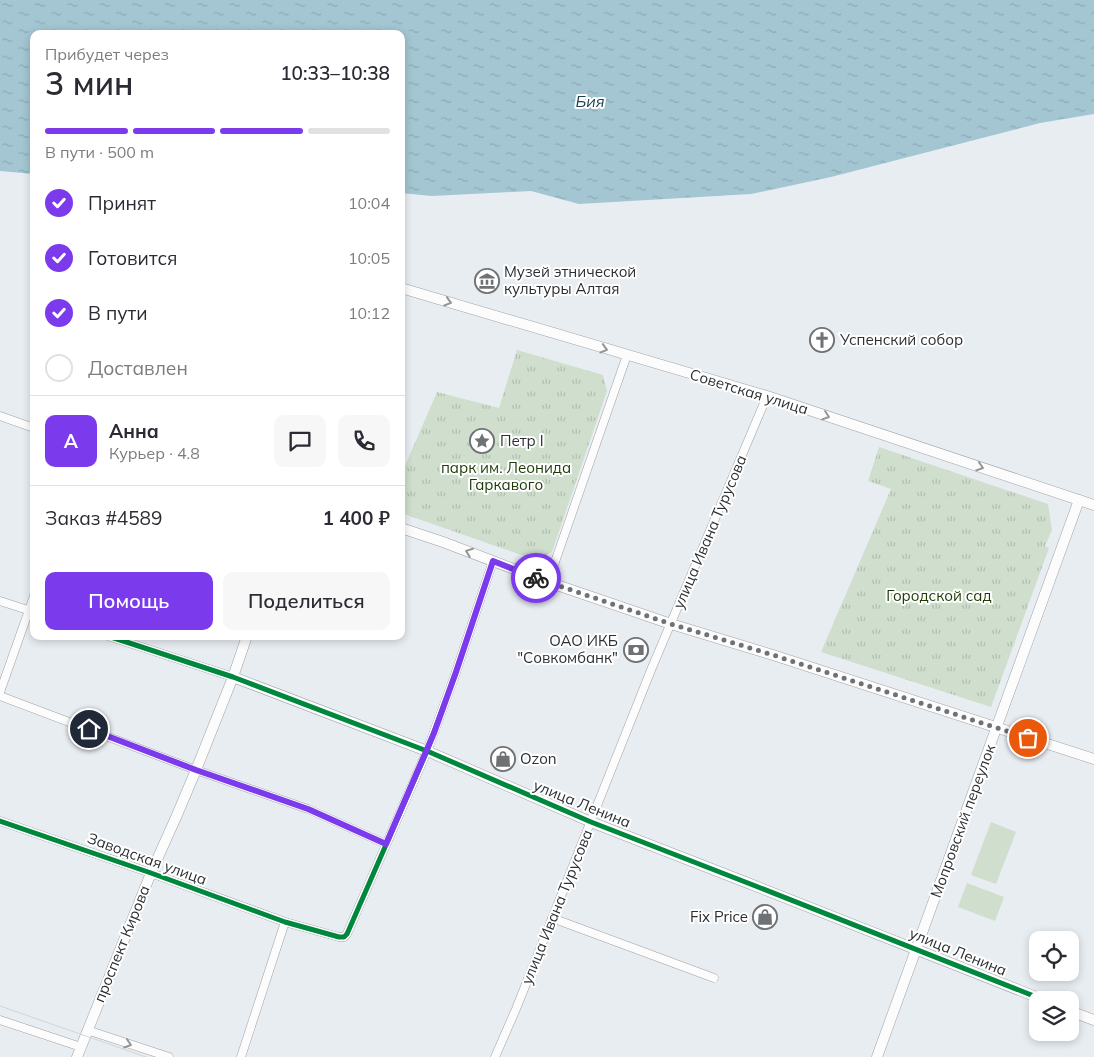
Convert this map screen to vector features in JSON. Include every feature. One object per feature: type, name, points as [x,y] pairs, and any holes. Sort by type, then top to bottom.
[{"type":"street","name":"Советская улица","points":[[405,289],[767,396],[1094,505]]},
{"type":"street","points":[[548,582],[627,355]]},
{"type":"street","name":"улица Ивана Турусова","points":[[495,1057],[516,1009],[651,670],[767,396]]},
{"type":"street","points":[[0,416],[30,427]]},
{"type":"street","name":"Мопровский переулок","points":[[876,1057],[1079,500]]},
{"type":"street","points":[[405,529],[548,582],[671,624],[1094,759]]},
{"type":"street","points":[[30,614],[0,694],[196,770],[308,809],[386,844],[426,752],[456,672],[493,561]]},
{"type":"street","points":[[0,601],[30,611]]},
{"type":"street","name":"улица Ленина","points":[[120,640],[233,677],[426,752],[591,822],[1029,994]]},
{"type":"street","name":"проспект Кирова","points":[[79,1052],[151,873],[196,770],[246,640]]},
{"type":"street","name":"Заводская улица","points":[[0,821],[285,922],[339,937],[344,937],[347,934],[386,844]]},
{"type":"street","points":[[552,918],[714,978]]},
{"type":"street","points":[[241,1057],[285,922]]},
{"type":"street","points":[[1079,1014],[1094,1020]]},
{"type":"street","points":[[0,1020],[79,1052]]},
{"type":"street","points":[[87,1030],[169,1057]]},
{"type":"green space","name":"парк им. Леонида Гаркавого","points":[[517,350],[603,375],[607,391],[552,552],[536,560],[405,514],[405,466],[437,392],[499,408]]},
{"type":"green space","name":"Городской сад","points":[[879,447],[1048,504],[1052,530],[1045,546],[1049,548],[991,707],[821,652],[891,489],[868,481]]},
{"type":"green space","points":[[991,822],[1016,832],[996,884],[971,875]]},
{"type":"green space","points":[[967,883],[1004,897],[995,921],[958,907]]},
{"type":"water","name":"Бия","points":[[0,0],[1094,0],[1094,114],[1040,123],[831,177],[751,194],[579,204],[531,191],[432,196],[405,193],[405,30],[30,30],[30,174],[0,171]]},
{"type":"tram line","points":[[0,1006],[146,1057]]},
{"type":"cycle path","points":[[0,821],[285,922],[344,937],[347,934],[427,751],[454,678],[493,561]]},
{"type":"cycle path","points":[[120,640],[233,677],[427,751],[591,822],[1029,994]]},
{"type":"way so far","points":[[536,578],[671,624],[1028,738]]},
{"type":"place","name":"Музей этнической культуры Алтая","points":[[487,281]]},
{"type":"place","name":"Успенский собор","points":[[822,340]]},
{"type":"place","name":"Петр I","points":[[482,441]]},
{"type":"place","name":"ОАО ИКБ \"Совкомбанк\"","points":[[636,650]]},
{"type":"place","name":"Ozon","points":[[503,759]]},
{"type":"place","name":"Fix Price","points":[[765,917]]},
{"type":"route","points":[[89,729],[196,770],[308,809],[386,844],[434,733],[493,561],[536,578]]}]
